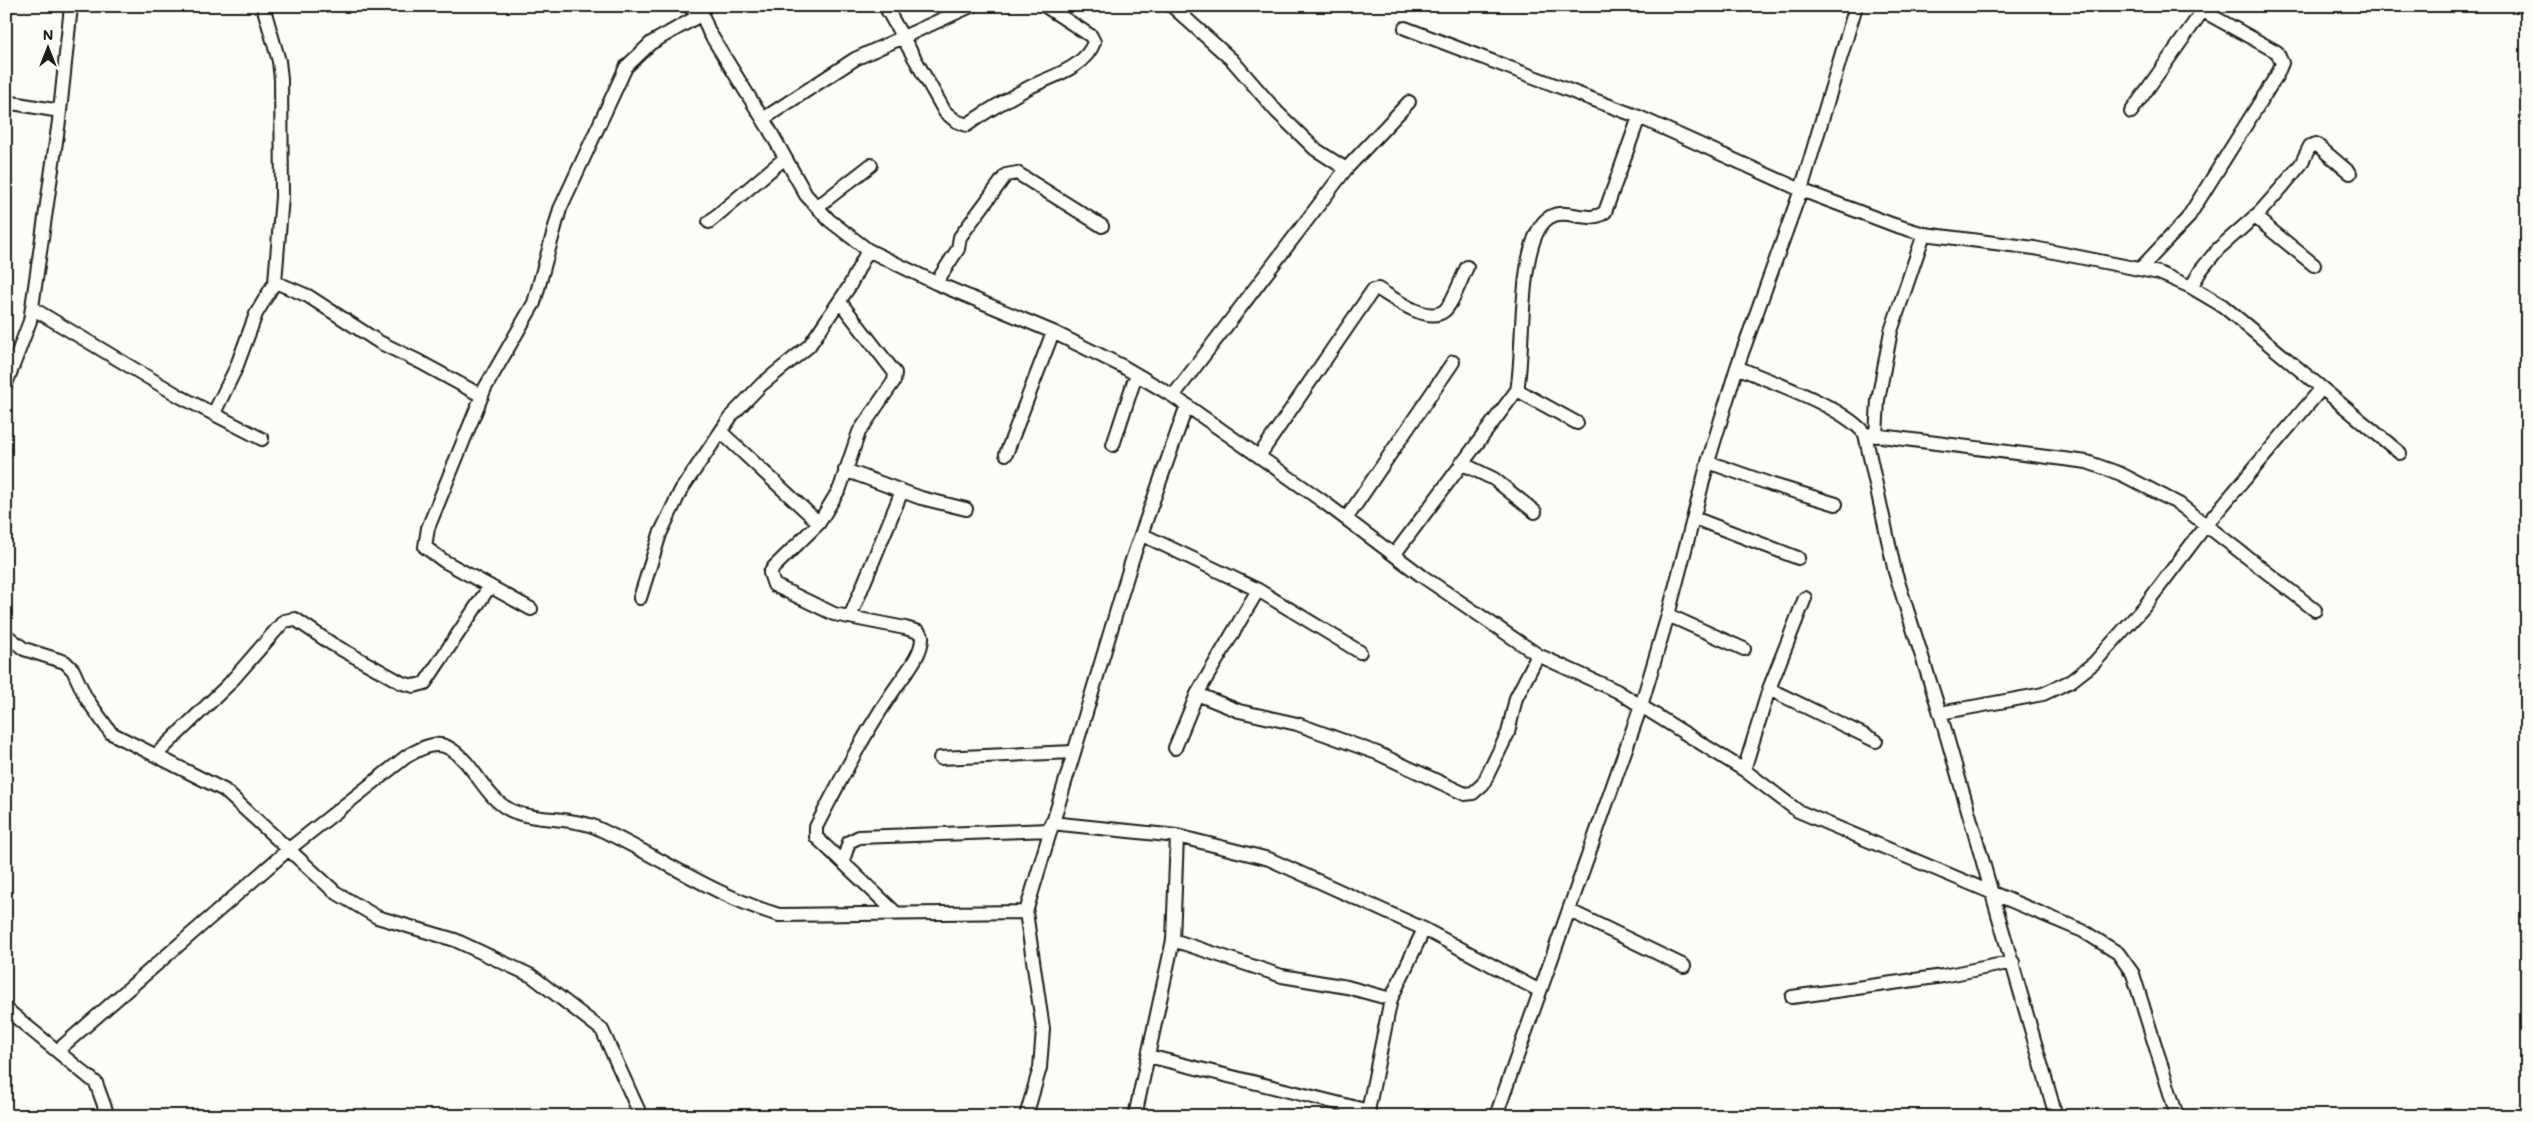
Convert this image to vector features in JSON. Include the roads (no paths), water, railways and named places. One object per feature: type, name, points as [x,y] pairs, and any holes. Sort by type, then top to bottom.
[{"type":"street","points":[[6,384],[18,356],[32,308],[60,111],[72,6]]},
{"type":"street","points":[[214,413],[236,368],[256,314],[274,282],[282,196],[281,79],[279,61],[263,6]]},
{"type":"street","points":[[688,6],[703,10]]},
{"type":"street","points":[[885,6],[945,112],[956,121],[967,125],[1029,88],[1062,75],[1091,50],[1094,42],[1091,36],[1045,6]]},
{"type":"street","points":[[763,119],[855,59],[971,6]]},
{"type":"street","points":[[1172,6],[1232,60],[1277,112],[1315,149],[1346,168]]},
{"type":"street","points":[[1496,1116],[1641,706],[1668,615],[1708,462],[1737,367],[1801,190],[1856,6]]},
{"type":"street","points":[[2131,112],[2205,8],[2277,52],[2282,63],[2277,75],[2187,219],[2140,269]]},
{"type":"street","points":[[703,10],[709,32],[763,119],[806,195],[829,220],[868,250],[936,283],[1053,332],[1136,374],[1173,396],[1259,456],[1394,555],[1538,655],[1617,691],[1744,770],[1798,811],[2083,932],[2118,953],[2133,974],[2177,1116]]},
{"type":"street","points":[[531,609],[425,547],[428,528],[482,396],[534,303],[560,209],[626,68],[651,43],[703,10]]},
{"type":"street","points":[[1405,28],[1639,117],[1801,190],[1894,225],[1924,234],[2024,247],[2159,273],[2191,287],[2224,306],[2400,453]]},
{"type":"street","points":[[6,102],[60,111]]},
{"type":"street","points":[[1173,396],[1346,168],[1409,102]]},
{"type":"street","points":[[1394,555],[1517,390],[1520,372],[1521,310],[1537,231],[1550,216],[1560,214],[1593,218],[1605,212],[1639,117]]},
{"type":"street","points":[[2191,287],[2201,270],[2218,249],[2255,216],[2301,164],[2310,146],[2316,144],[2350,173]]},
{"type":"street","points":[[709,222],[785,158]]},
{"type":"street","points":[[817,207],[871,165]]},
{"type":"street","points":[[936,283],[958,249],[960,237],[1006,175],[1017,173],[1102,226]]},
{"type":"street","points":[[2255,216],[2314,265]]},
{"type":"street","points":[[1924,234],[1890,331],[1870,435],[1895,572],[1940,713],[1994,895],[2056,1116]]},
{"type":"street","points":[[640,598],[660,534],[681,490],[732,415],[761,385],[809,346],[840,302],[868,250]]},
{"type":"street","points":[[1259,456],[1373,290],[1378,289],[1412,310],[1436,315],[1445,310],[1467,266]]},
{"type":"street","points":[[274,282],[308,296],[379,342],[482,396]]},
{"type":"street","points":[[840,302],[895,373],[894,382],[858,432],[840,488],[819,523],[774,567],[770,573],[770,580],[774,585],[834,614],[919,632],[922,636],[923,644],[908,670],[879,710],[816,826],[816,837],[896,913]]},
{"type":"street","points":[[32,308],[181,397],[262,439]]},
{"type":"street","points":[[1006,454],[1053,332]]},
{"type":"street","points":[[1346,519],[1453,362]]},
{"type":"street","points":[[1737,367],[1831,409],[1870,435],[2087,462],[2121,474],[2179,504],[2315,610]]},
{"type":"street","points":[[1113,445],[1136,374]]},
{"type":"street","points":[[1940,713],[2043,694],[2071,681],[2094,663],[2144,607],[2206,525],[2322,388]]},
{"type":"street","points":[[1517,390],[1577,423]]},
{"type":"street","points":[[1026,1116],[1040,1068],[1043,1029],[1026,912],[1050,826],[1141,534],[1187,405]]},
{"type":"street","points":[[721,432],[819,523]]},
{"type":"street","points":[[1708,462],[1772,486],[1836,504]]},
{"type":"street","points":[[1461,463],[1494,478],[1535,512]]},
{"type":"street","points":[[845,470],[902,491],[966,509]]},
{"type":"street","points":[[850,617],[902,491]]},
{"type":"street","points":[[1694,518],[1798,558]]},
{"type":"street","points":[[1141,534],[1258,590],[1360,652]]},
{"type":"street","points":[[156,755],[229,684],[284,621],[294,619],[332,644],[402,684],[414,686],[425,684],[490,586]]},
{"type":"street","points":[[1175,748],[1196,694],[1258,590]]},
{"type":"street","points":[[1744,770],[1769,689],[1805,598]]},
{"type":"street","points":[[1668,615],[1744,649]]},
{"type":"street","points":[[6,635],[24,649],[65,662],[73,670],[86,698],[111,732],[224,790],[335,892],[377,917],[455,940],[532,976],[602,1030],[641,1116]]},
{"type":"street","points":[[1196,694],[1239,711],[1297,724],[1378,753],[1465,794],[1473,793],[1483,784],[1508,733],[1516,698],[1538,655]]},
{"type":"street","points":[[1769,689],[1876,741]]},
{"type":"street","points":[[57,1051],[289,850],[407,756],[426,745],[449,748],[469,766],[494,800],[511,811],[593,826],[749,906],[779,915],[1026,912]]},
{"type":"street","points":[[940,758],[1073,752]]},
{"type":"street","points":[[843,862],[849,842],[854,838],[1050,826],[1176,836],[1269,859],[1424,929],[1540,991]]},
{"type":"street","points":[[1135,1116],[1173,940],[1176,836]]},
{"type":"street","points":[[1570,911],[1684,966]]},
{"type":"street","points":[[1148,1056],[1368,1114],[1391,999],[1424,929]]},
{"type":"street","points":[[1173,940],[1282,976],[1346,987],[1391,999]]},
{"type":"street","points":[[1792,997],[1943,976],[2013,962]]},
{"type":"street","points":[[6,1008],[96,1083],[108,1116]]}]
